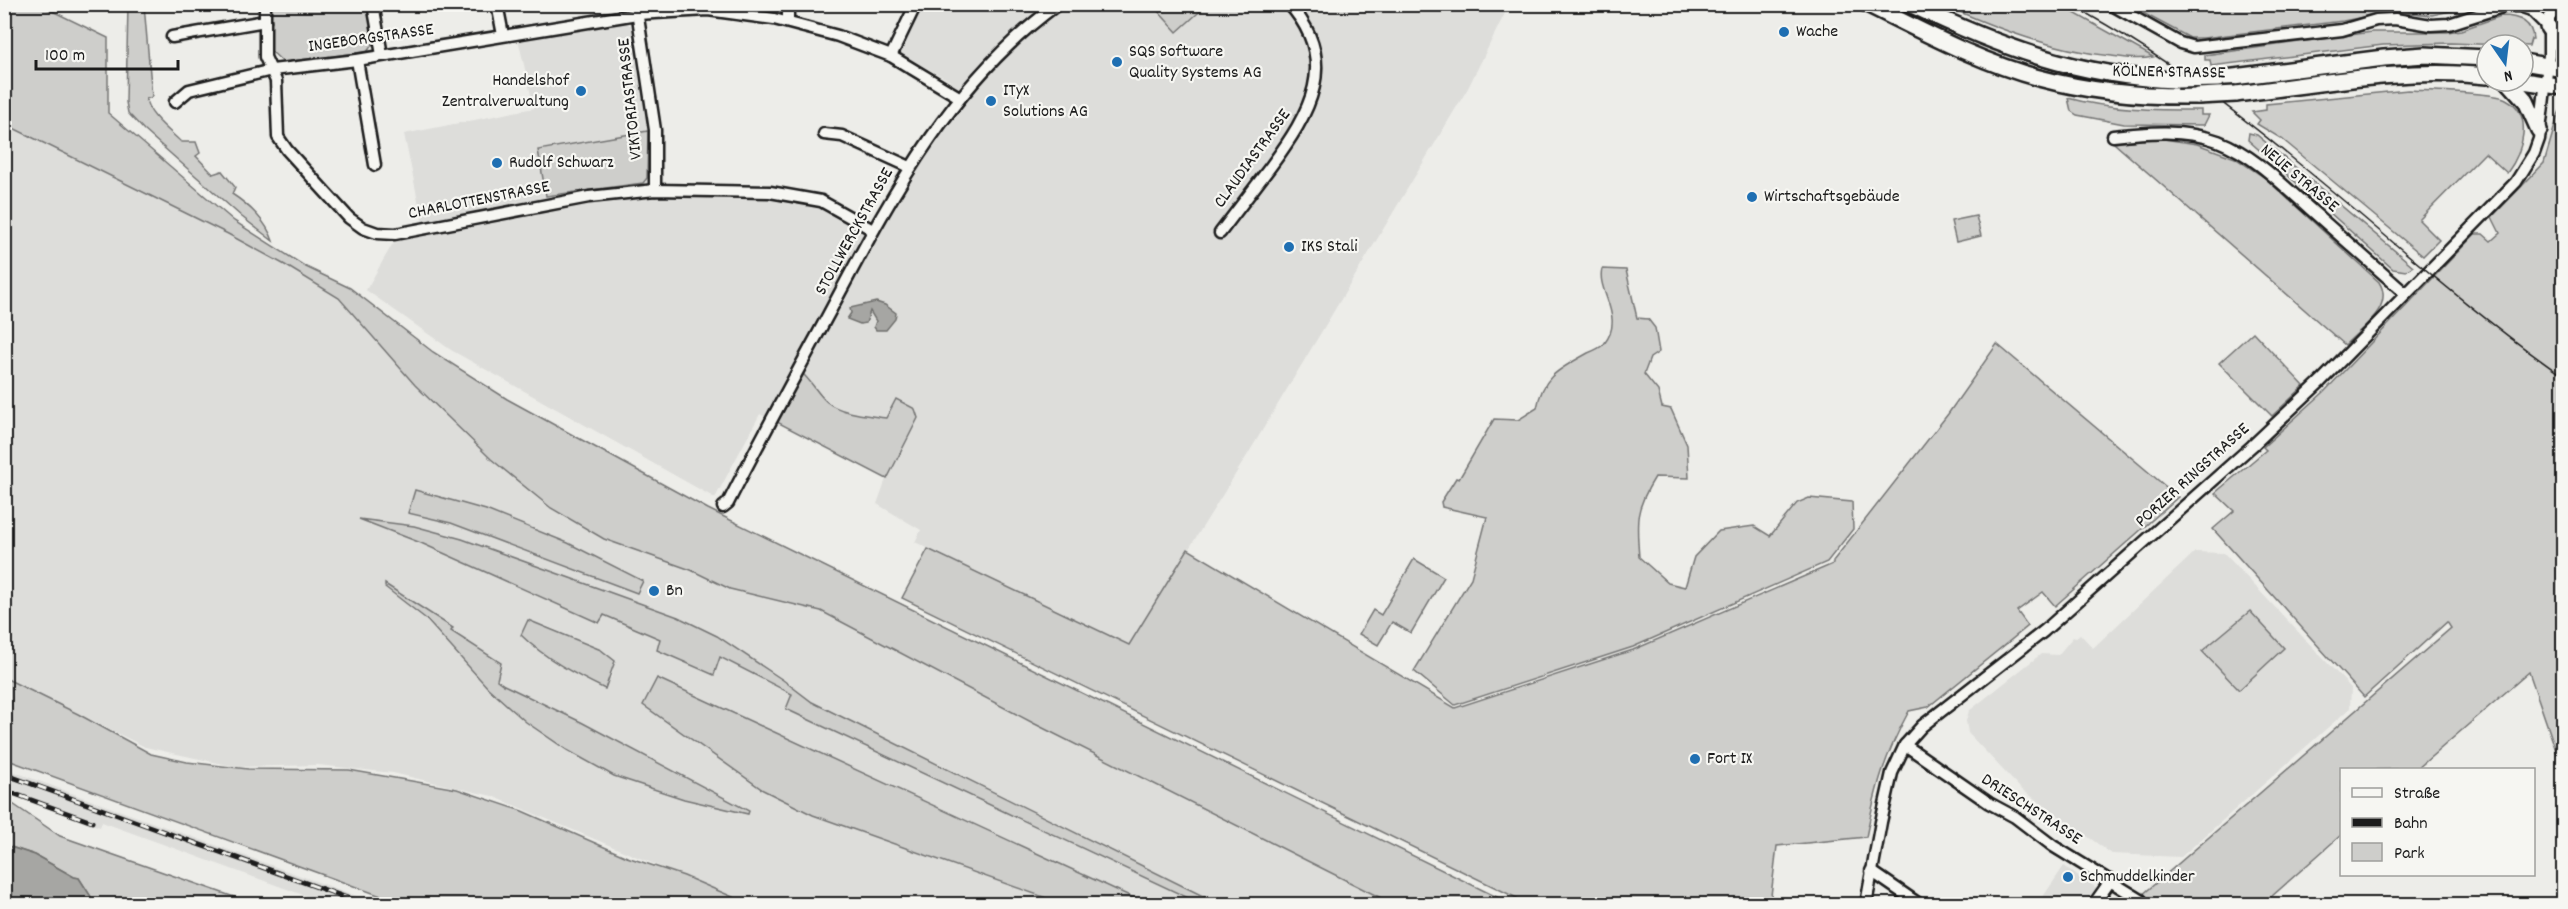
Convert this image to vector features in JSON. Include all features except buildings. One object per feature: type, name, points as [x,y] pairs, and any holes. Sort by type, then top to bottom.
[{"type":"main road","name":"KÖLNER STRASSE","points":[[1866,4],[1987,59],[2037,78],[2090,90],[2198,96],[2236,94],[2406,75],[2475,75]]},
{"type":"main road","name":"KÖLNER STRASSE","points":[[1910,4],[2002,45],[2053,62],[2111,75],[2177,80],[2218,79],[2384,58],[2425,55],[2475,57]]},
{"type":"main road","points":[[2548,27],[2564,49]]},
{"type":"main road","points":[[2535,64],[2564,69]]},
{"type":"main road","points":[[2535,83],[2564,87]]},
{"type":"main road","points":[[2519,93],[2526,101],[2539,130]]},
{"type":"street","name":"CHARLOTTENSTRASSE","points":[[265,4],[265,57],[276,81],[278,137],[287,150],[349,218],[363,228],[377,233],[395,234],[589,197],[655,190],[770,192],[821,201],[873,230]]},
{"type":"street","points":[[373,4],[382,56]]},
{"type":"street","points":[[497,4],[503,35]]},
{"type":"street","points":[[788,4],[788,22]]},
{"type":"street","points":[[891,56],[916,4]]},
{"type":"street","name":"STOLLWERCKSTRASSE","points":[[723,507],[728,503],[873,230],[909,167],[959,97],[980,72],[1020,33],[1058,4]]},
{"type":"street","name":"CLAUDIASTRASSE","points":[[1220,233],[1293,136],[1312,98],[1316,77],[1314,52],[1306,27],[1288,4]]},
{"type":"street","points":[[2110,4],[2180,44],[2194,47],[2342,30],[2376,20],[2395,18],[2431,24],[2449,24],[2505,6],[2519,6],[2531,10],[2548,27]]},
{"type":"street","points":[[2548,27],[2549,18],[2561,4]]},
{"type":"street","name":"INGEBORGSTRASSE","points":[[175,102],[189,90],[272,70],[382,56],[637,9],[708,10],[788,22],[838,36],[891,56],[959,97]]},
{"type":"street","name":"VIKTORIASTRASSE","points":[[637,9],[655,130],[655,190]]},
{"type":"street","points":[[171,37],[265,21]]},
{"type":"street","name":"PORZER RINGSTRASSE","points":[[1866,904],[1892,773],[1905,745],[1922,726],[2061,616],[2252,446],[2321,381],[2516,182],[2534,153],[2539,130],[2548,66],[2548,27]]},
{"type":"street","points":[[357,60],[375,165]]},
{"type":"street","name":"NEUE STRASSE","points":[[2113,136],[2153,132],[2186,134],[2217,141],[2232,148],[2268,171],[2406,294]]},
{"type":"street","points":[[824,135],[842,136],[909,167]]},
{"type":"street","name":"DRIESCHSTRASSE","points":[[1905,745],[2015,817],[2053,846],[2140,900]]},
{"type":"street","points":[[1871,872],[1919,904]]},
{"type":"street","points":[[2094,904],[2111,880]]},
{"type":"shaded area","points":[[922,5],[1509,5],[1468,88],[1248,454],[1129,645],[915,542],[921,530],[877,504],[886,479],[760,414],[715,498],[451,350],[366,290],[392,245],[423,224],[404,134],[534,108],[518,39],[624,21],[633,27],[650,130],[654,191],[746,193],[820,203],[879,234],[929,148],[962,102],[950,81],[898,52]]},
{"type":"shaded area","points":[[4,124],[228,234],[339,298],[415,385],[491,459],[551,508],[604,539],[691,570],[730,589],[821,611],[1035,724],[1393,904],[1219,904],[811,702],[783,680],[717,636],[678,617],[462,539],[414,526],[362,520],[421,543],[599,623],[604,615],[617,619],[661,639],[657,650],[713,674],[720,656],[792,694],[786,709],[1201,904],[1147,904],[657,678],[643,705],[763,790],[813,815],[1063,904],[749,904],[492,796],[393,773],[318,765],[236,767],[145,747],[5,677]],"holes":[[[415,491],[486,510],[568,543],[643,582],[637,593],[451,523],[408,513]],[[385,585],[453,628],[451,630],[504,685],[581,722],[749,811],[684,799],[614,776],[567,750],[526,722],[488,688],[425,618]],[[528,623],[544,625],[600,649],[615,661],[611,678],[521,634]]]},
{"type":"shaded area","points":[[876,302],[896,313],[895,319],[886,330],[876,330],[874,327],[876,321],[870,311],[866,323],[860,324],[847,319],[851,313],[850,308]]},
{"type":"shaded area","points":[[2195,552],[2224,553],[2351,688],[2350,708],[2181,857],[2112,854],[2021,789],[1968,733],[1966,721],[1969,711],[2041,654],[2058,655],[2073,637],[2080,634],[2093,648]]},
{"type":"shaded area","points":[[4,768],[379,904],[328,904],[102,822],[100,827],[5,792]]},
{"type":"shaded area","points":[[4,845],[35,855],[79,878],[93,900],[100,904],[5,904]]},
{"type":"shaded area","name":"Schmuddelkinder","points":[[2064,866],[2098,889],[2087,904],[2038,904]]},
{"type":"green space","points":[[1163,4],[1207,5],[1177,32],[1157,10]]},
{"type":"green space","points":[[4,5],[40,5],[108,38],[108,113],[234,221],[306,267],[350,288],[433,352],[507,399],[708,509],[1511,904],[1393,904],[1035,724],[821,611],[730,589],[691,570],[604,539],[551,508],[491,459],[415,385],[339,298],[228,234],[5,124]]},
{"type":"green space","points":[[128,5],[144,5],[152,97],[146,99],[151,111],[181,142],[196,142],[200,153],[196,156],[213,174],[222,171],[235,187],[232,194],[257,214],[273,241],[242,217],[128,113],[126,102]]},
{"type":"green space","points":[[271,5],[368,5],[374,42],[367,52],[283,62],[271,51]]},
{"type":"green space","points":[[1944,5],[2060,5],[2153,57],[2127,58],[2047,44]]},
{"type":"green space","points":[[2128,5],[2478,5],[2432,15],[2412,13],[2374,15],[2343,21],[2190,38]]},
{"type":"green space","points":[[2501,16],[2523,21],[2532,33],[2475,33],[2475,44],[2383,45],[2211,66],[2210,60],[2205,60],[2205,55],[2372,32],[2461,30]]},
{"type":"green space","points":[[2408,90],[2474,93],[2506,99],[2515,106],[2523,124],[2521,145],[2507,173],[2485,153],[2419,220],[2439,240],[2423,256],[2282,139],[2257,124],[2260,120],[2252,112],[2266,110],[2266,104]]},
{"type":"green space","points":[[2068,98],[2117,107],[2201,110],[2201,115],[2209,115],[2204,125],[2124,124],[2077,115],[2071,111]]},
{"type":"green space","points":[[2563,106],[2563,771],[2529,672],[2418,768],[2340,768],[2340,836],[2263,904],[2145,904],[2147,901],[2141,896],[2451,628],[2447,622],[2364,697],[2213,529],[2234,511],[2215,493],[2266,450],[2263,447],[2324,392],[2475,234],[2483,234],[2491,241],[2500,233],[2492,217],[2544,163],[2558,115]]},
{"type":"green space","points":[[648,131],[647,178],[643,183],[546,196],[538,150]]},
{"type":"green space","points":[[2249,133],[2257,135],[2413,266],[2406,271],[2393,269],[2248,140]]},
{"type":"green space","points":[[2157,138],[2197,144],[2235,158],[2265,178],[2379,282],[2383,291],[2383,300],[2374,316],[2345,345],[2114,143]]},
{"type":"green space","points":[[1976,216],[1981,236],[1956,242],[1951,221]]},
{"type":"green space","points":[[1602,269],[1626,270],[1637,318],[1648,319],[1655,328],[1659,352],[1650,358],[1644,374],[1658,391],[1662,407],[1671,409],[1687,445],[1689,478],[1655,477],[1640,507],[1637,524],[1639,557],[1668,583],[1685,587],[1694,557],[1719,531],[1754,526],[1770,536],[1797,503],[1809,498],[1852,502],[1853,529],[1827,562],[1633,647],[1455,705],[1414,671],[1471,578],[1487,517],[1442,507],[1441,502],[1456,478],[1459,479],[1494,419],[1518,420],[1537,408],[1548,380],[1554,374],[1604,344],[1610,334],[1612,324],[1601,277]]},
{"type":"green space","points":[[2253,332],[2304,386],[2272,416],[2219,363]]},
{"type":"green space","points":[[1997,344],[2178,497],[2055,606],[2043,592],[2017,611],[2028,626],[1928,707],[1909,711],[1882,772],[1866,837],[1777,846],[1770,904],[1529,904],[902,598],[928,549],[1129,645],[1188,549],[1455,708],[1633,650],[1833,564],[1833,561],[1948,414]]},
{"type":"green space","points":[[802,373],[827,402],[847,412],[886,418],[896,399],[915,409],[918,418],[887,479],[777,422]]},
{"type":"green space","points":[[415,490],[486,510],[568,543],[643,581],[637,593],[451,523],[408,513]]},
{"type":"green space","points":[[359,519],[414,526],[462,539],[678,617],[717,636],[812,702],[1219,904],[1201,904],[786,709],[792,694],[720,657],[714,675],[657,650],[660,639],[604,615],[599,623],[421,543]]},
{"type":"green space","points":[[1414,559],[1444,577],[1411,633],[1392,622],[1378,645],[1359,634],[1373,610],[1381,615]]},
{"type":"green space","points":[[385,584],[453,628],[451,631],[501,663],[497,680],[504,685],[581,722],[749,811],[748,814],[684,799],[614,776],[567,750],[526,722],[488,688],[425,618],[385,587]]},
{"type":"green space","points":[[2250,611],[2284,648],[2239,690],[2202,651]]},
{"type":"green space","points":[[528,620],[601,650],[615,661],[605,689],[561,665],[521,635]]},
{"type":"green space","points":[[5,678],[151,754],[187,762],[248,769],[349,770],[457,789],[522,811],[627,857],[684,876],[749,904],[403,904],[5,759]]},
{"type":"green space","points":[[657,678],[1147,904],[1063,904],[813,815],[763,790],[643,705]]},
{"type":"green space","points":[[4,798],[60,836],[254,904],[100,904],[93,900],[79,878],[35,855],[5,845]]},
{"type":"tram line","points":[[2069,4],[2136,43],[2200,87],[2262,134],[2441,283],[2564,377]]},
{"type":"railway","points":[[4,774],[364,904]]},
{"type":"railway","points":[[4,790],[92,822]]},
{"type":"place","name":"Wache","points":[[1784,32]]},
{"type":"place","name":"SQS Software Quality Systems AG","points":[[1117,62]]},
{"type":"place","name":"Handelshof Zentralverwaltung","points":[[581,91]]},
{"type":"place","name":"ITyX Solutions AG","points":[[991,101]]},
{"type":"place","name":"Rudolf Schwarz","points":[[497,163]]},
{"type":"place","name":"Wirtschaftsgebäude","points":[[1752,197]]},
{"type":"place","name":"IKS Stali","points":[[1289,247]]},
{"type":"place","name":"Bn","points":[[654,591]]},
{"type":"place","name":"Fort IX","points":[[1695,759]]},
{"type":"place","name":"Schmuddelkinder","points":[[2068,877]]}]
